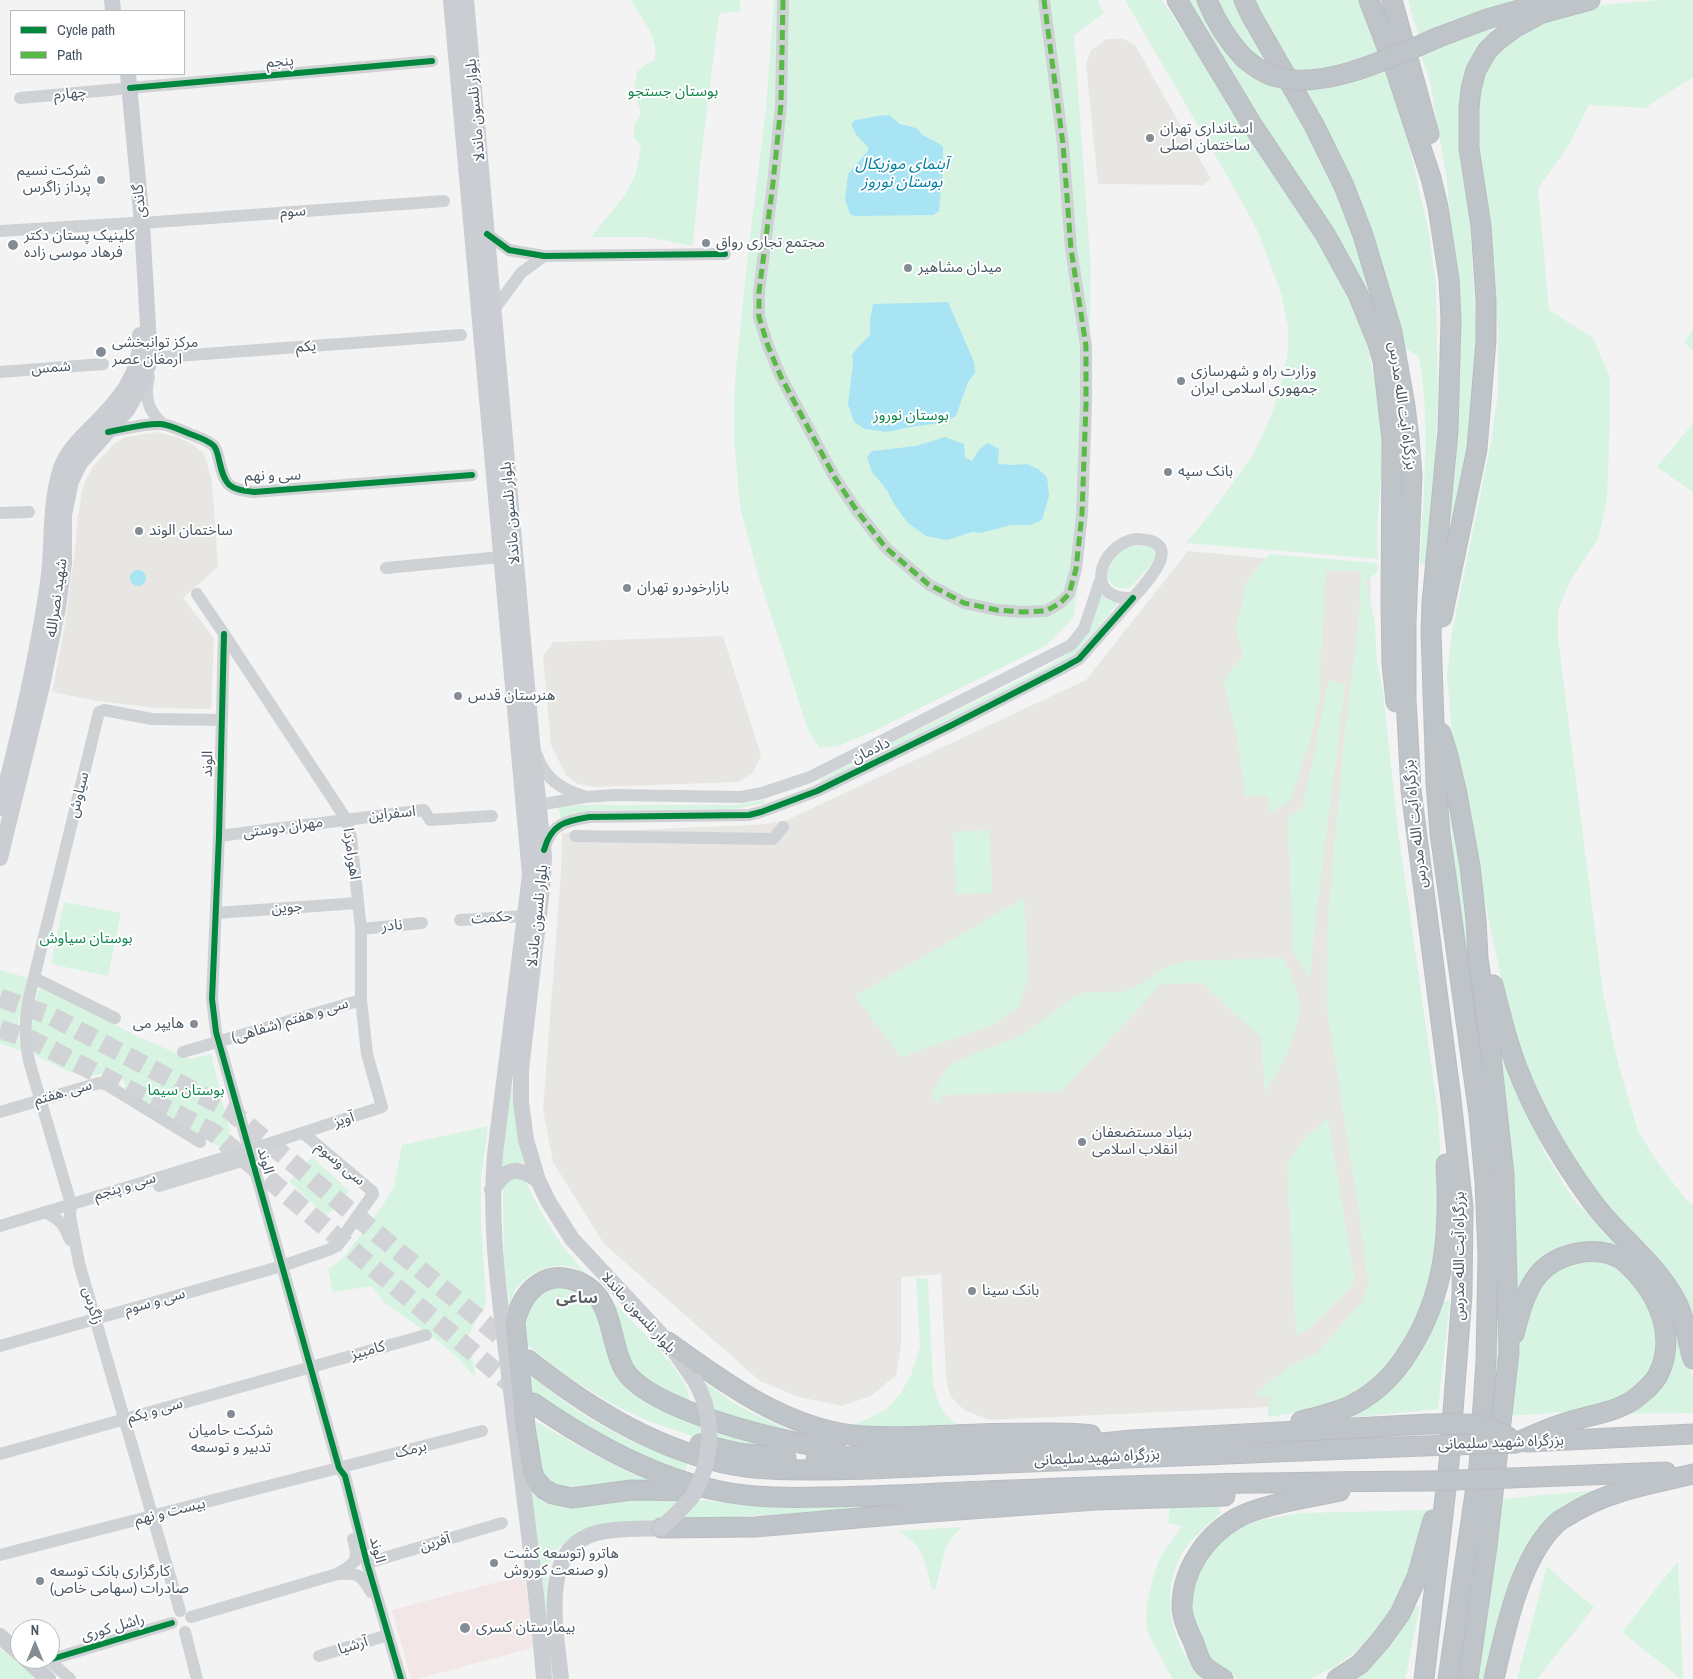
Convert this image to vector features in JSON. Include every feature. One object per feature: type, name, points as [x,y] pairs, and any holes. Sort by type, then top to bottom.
[{"type":"highway","points":[[1177,0],[1251,123],[1325,234],[1358,294],[1377,341],[1383,361],[1392,439],[1392,664],[1396,704],[1408,746]]},
{"type":"highway","points":[[1208,0],[1218,24],[1233,47],[1244,58],[1255,67],[1275,77],[1298,80],[1322,78],[1355,71],[1439,37],[1514,10],[1557,0]]},
{"type":"highway","name":"بزرگراه آیت الله مدرس","points":[[1244,0],[1314,125],[1350,200],[1392,332],[1406,414],[1412,476],[1406,623],[1408,746],[1413,809],[1451,1099],[1463,1207],[1462,1295],[1449,1463],[1424,1677]]},
{"type":"highway","name":"بزرگراه آیت الله مدرس","points":[[1369,0],[1402,89],[1429,172],[1438,207],[1449,279],[1451,319],[1448,431],[1432,603],[1432,664],[1439,818],[1479,1116],[1485,1182],[1488,1255],[1486,1361],[1479,1466],[1448,1679]]},
{"type":"highway","points":[[1392,0],[1434,154],[1438,207]]},
{"type":"highway","points":[[1432,664],[1477,449],[1486,341],[1486,301],[1481,226],[1469,138],[1468,108],[1471,88],[1476,70],[1487,51],[1514,28],[1542,13],[1590,0]]},
{"type":"highway","points":[[1434,713],[1448,756],[1457,794],[1470,866],[1478,958],[1488,1020],[1504,1175],[1509,1352],[1487,1546],[1468,1679]]},
{"type":"highway","points":[[1476,920],[1516,1066],[1542,1123],[1574,1176],[1593,1203],[1664,1281],[1683,1318],[1693,1359]]},
{"type":"highway","points":[[1250,1433],[1329,1415],[1352,1405],[1385,1382],[1401,1363],[1422,1331],[1432,1308],[1441,1275],[1445,1244],[1448,1200],[1445,1141],[1451,1099]]},
{"type":"highway","points":[[590,1406],[704,1446],[773,1458],[816,1459],[895,1453],[1062,1447],[1132,1440],[1428,1424],[1488,1426],[1506,1435],[1516,1443],[1566,1422],[1616,1408],[1641,1394],[1659,1374],[1666,1348],[1664,1322],[1651,1292],[1621,1259],[1589,1252],[1573,1253],[1553,1262],[1537,1276],[1522,1306],[1509,1352]]},
{"type":"highway","points":[[720,1492],[630,1490],[572,1498],[553,1494],[535,1479],[525,1427],[515,1322],[518,1308],[526,1295],[550,1278],[567,1278],[582,1283],[594,1292],[604,1308],[612,1328],[618,1358],[625,1370],[635,1382],[675,1406],[784,1441],[844,1450],[895,1453]]},
{"type":"highway","points":[[668,1342],[757,1402],[818,1428],[836,1432],[853,1435],[893,1437],[1000,1432],[1085,1434],[1132,1440]]},
{"type":"highway","name":"بزرگراه شهید سلیمانی","points":[[528,1360],[590,1406],[636,1431],[692,1454],[722,1463],[776,1470],[842,1470],[1218,1453],[1516,1443],[1693,1434]]},
{"type":"highway","name":"بزرگراه شهید سلیمانی","points":[[533,1403],[571,1429],[645,1467],[720,1492],[781,1498],[851,1497],[1141,1484],[1431,1481],[1693,1473]]},
{"type":"highway","points":[[1337,1679],[1360,1664],[1381,1640],[1400,1614],[1410,1595],[1417,1577],[1449,1463]]},
{"type":"highway","points":[[1494,1679],[1504,1633],[1519,1586],[1536,1550],[1558,1522],[1585,1505],[1618,1493],[1693,1473]]},
{"type":"highway","points":[[661,1528],[755,1527],[1096,1500],[1385,1490],[1431,1481]]},
{"type":"highway","points":[[1223,1679],[1203,1665],[1187,1628],[1182,1609],[1190,1567],[1199,1552],[1222,1527],[1254,1510],[1340,1491]]},
{"type":"main road","name":"بلوار نلسون ماندلا","points":[[451,0],[530,876],[524,916],[516,1043],[521,1080],[523,1126],[538,1180],[548,1201],[572,1239],[668,1342],[695,1381],[705,1402],[710,1420],[709,1449],[702,1475],[691,1497],[661,1528]]},
{"type":"main road","name":"بلوار نلسون ماندلا","points":[[466,0],[532,742],[544,850],[541,896],[516,1043],[505,1078],[492,1190],[499,1294],[544,1679]]},
{"type":"main road","name":"گاندی","points":[[124,81],[137,223],[140,339],[146,360]]},
{"type":"main road","name":"شهید نصرالله","points":[[0,858],[42,686],[58,608],[64,563],[64,515],[69,490],[80,463],[131,403],[140,387],[146,360]]},
{"type":"main road","name":"شهید نصرالله","points":[[0,808],[28,693],[48,587],[52,513],[56,486],[62,466],[71,449],[115,404],[125,390],[134,371],[146,360]]},
{"type":"main road","points":[[530,876],[533,854],[533,828],[538,805]]},
{"type":"main road","points":[[505,1078],[510,1073],[514,1073],[521,1080]]},
{"type":"main road","points":[[492,1190],[503,1175],[510,1171],[518,1170],[538,1180]]},
{"type":"main road","points":[[561,1679],[554,1598],[556,1580],[562,1560],[576,1542],[596,1533],[661,1528]]},
{"type":"main road","points":[[0,1636],[10,1645]]},
{"type":"main road","points":[[37,1669],[48,1679]]},
{"type":"street","points":[[783,0],[780,105],[773,183],[759,292],[759,316],[768,346],[781,377],[836,478],[857,511],[886,548],[928,584],[964,603],[998,610],[1022,612],[1046,611],[1060,603],[1069,594],[1076,569],[1082,514],[1086,346],[1071,249],[1063,144],[1044,0]]},
{"type":"street","name":"پنجم","points":[[124,81],[432,61]]},
{"type":"street","name":"چهارم","points":[[20,98],[124,81]]},
{"type":"street","name":"سوم","points":[[0,231],[137,223],[444,200]]},
{"type":"street","points":[[487,234],[509,250],[544,256],[725,254]]},
{"type":"street","points":[[493,311],[521,273],[544,256]]},
{"type":"street","name":"یکم","points":[[146,360],[461,335]]},
{"type":"street","points":[[146,360],[150,372],[146,387],[146,398],[150,410],[163,424]]},
{"type":"street","name":"شمس","points":[[0,372],[103,364]]},
{"type":"street","name":"سی و نهم","points":[[108,432],[163,424],[201,438],[213,445],[218,453],[225,481],[231,487],[254,492],[472,476]]},
{"type":"street","points":[[0,513],[29,512]]},
{"type":"street","points":[[1136,539],[1152,541],[1159,545],[1162,559],[1156,570],[1133,598],[1122,599],[1112,596],[1106,591],[1100,581],[1102,568],[1108,555],[1119,544],[1127,540],[1136,539]]},
{"type":"street","points":[[386,568],[501,557]]},
{"type":"street","name":"دادمان","points":[[538,805],[585,797],[641,795],[741,797],[762,793],[810,777],[1071,645],[1084,629],[1100,581]]},
{"type":"street","points":[[196,594],[224,634]]},
{"type":"street","name":"دادمان","points":[[544,850],[549,834],[566,823],[580,818],[749,815],[817,791],[952,725],[1079,659],[1133,598]]},
{"type":"street","name":"الوند","points":[[224,634],[219,836],[212,1000],[216,1032],[339,1468],[345,1476],[367,1563],[401,1679]]},
{"type":"street","name":"اهورامزدا","points":[[224,634],[346,819],[351,837],[361,929],[361,1000],[367,1054],[382,1107]]},
{"type":"street","name":"سیاوش","points":[[30,998],[99,712],[104,710],[152,719],[221,720]]},
{"type":"street","points":[[532,742],[539,762],[548,776],[570,792],[585,797]]},
{"type":"street","points":[[789,784],[794,800]]},
{"type":"street","name":"اسفراین","points":[[346,819],[424,810],[430,820],[492,816]]},
{"type":"street","name":"مهران دوستی","points":[[219,836],[346,819]]},
{"type":"street","points":[[575,836],[774,839],[783,827]]},
{"type":"street","name":"جوین","points":[[216,913],[358,903]]},
{"type":"street","name":"حکمت","points":[[460,920],[524,916]]},
{"type":"street","name":"نادر","points":[[361,929],[422,923]]},
{"type":"street","points":[[34,978],[115,1018]]},
{"type":"street","name":"زاگرس","points":[[30,998],[25,1019],[26,1047],[70,1208],[79,1263],[180,1611]]},
{"type":"street","name":"سی و هفتم (شفاهی)","points":[[183,1052],[361,1000]]},
{"type":"street","name":"سی .هفتم","points":[[0,1112],[99,1083],[107,1085],[200,1142]]},
{"type":"street","name":"آویز","points":[[251,1154],[303,1133],[382,1107]]},
{"type":"street","name":"سی وسوم","points":[[282,1266],[334,1247],[373,1194],[372,1191],[303,1133]]},
{"type":"street","name":"سی و پنجم","points":[[0,1226],[44,1212],[70,1208],[251,1154]]},
{"type":"street","points":[[44,1212],[62,1222],[79,1263]]},
{"type":"street","name":"سی و سوم","points":[[0,1346],[282,1266]]},
{"type":"street","name":"کامبیز","points":[[311,1367],[426,1335]]},
{"type":"street","name":"سی و یکم","points":[[0,1454],[311,1367]]},
{"type":"street","name":"برمک","points":[[339,1468],[482,1431]]},
{"type":"street","points":[[337,1574],[353,1564],[356,1556],[338,1480],[339,1468]]},
{"type":"street","name":"بیست و نهم","points":[[0,1555],[339,1468]]},
{"type":"street","name":"آفرین","points":[[367,1563],[502,1524]]},
{"type":"street","points":[[198,1679],[185,1632],[172,1623],[180,1611],[192,1617],[337,1574],[351,1573],[361,1576],[380,1606]]},
{"type":"street","points":[[185,1632],[192,1617]]},
{"type":"street","name":"راشل کوری","points":[[60,1656],[172,1623]]},
{"type":"street","name":"آرشیا","points":[[319,1656],[388,1635]]},
{"type":"street","points":[[58,1669],[70,1679]]},
{"type":"shaded area","points":[[1107,39],[1124,39],[1135,45],[1211,179],[1203,185],[1098,184],[1086,64],[1091,50]]},
{"type":"shaded area","points":[[157,432],[177,437],[194,445],[204,454],[212,481],[218,567],[183,598],[214,638],[211,709],[156,708],[98,701],[52,692],[65,625],[82,491],[87,477],[94,465],[114,444],[126,437]]},
{"type":"shaded area","points":[[1188,551],[1370,568],[1373,780],[1402,1239],[1309,1397],[1268,1407],[990,1420],[964,1410],[950,1396],[946,1378],[941,1274],[901,1277],[901,1345],[896,1375],[871,1396],[842,1406],[799,1397],[760,1381],[604,1244],[553,1162],[543,1110],[561,873],[562,833],[752,825],[787,820],[1086,680]]},
{"type":"shaded area","points":[[723,636],[761,755],[753,773],[738,782],[594,787],[578,784],[566,775],[551,745],[543,656],[553,642]]},
{"type":"shaded area","name":"بیمارستان کسری","points":[[524,1576],[536,1647],[411,1679],[392,1610]]},
{"type":"green space","name":"بوستان جستجو","points":[[631,0],[740,0],[740,11],[719,14],[692,246],[647,237],[591,237],[625,195],[636,174],[641,145],[634,138],[634,127],[641,112],[634,92],[637,72],[655,60],[655,45],[650,31]]},
{"type":"green space","name":"بوستان نوروز","points":[[774,0],[1097,0],[1104,13],[1074,35],[1091,269],[1085,547],[1073,618],[1047,645],[874,731],[838,746],[820,748],[808,730],[757,571],[740,507],[734,438],[735,378],[766,109]]},
{"type":"green space","points":[[1125,0],[1162,0],[1318,233],[1362,323],[1382,412],[1384,440],[1377,529],[1378,559],[1186,543],[1215,508],[1253,455],[1272,414],[1284,373],[1288,350],[1288,327],[1281,293],[1259,234]]},
{"type":"green space","points":[[1185,0],[1200,0],[1206,18],[1219,44],[1235,62],[1259,81],[1283,89],[1304,126],[1341,201],[1364,263],[1381,333]]},
{"type":"green space","points":[[1212,0],[1234,0],[1264,59],[1249,53]]},
{"type":"green space","points":[[1252,0],[1359,0],[1387,65],[1413,162],[1429,233],[1436,285],[1438,403],[1429,565],[1420,564],[1425,408],[1419,357],[1406,348],[1377,250]]},
{"type":"green space","points":[[1408,0],[1539,0],[1420,41]]},
{"type":"green space","points":[[1658,0],[1693,0],[1693,77],[1645,108],[1589,105],[1569,145],[1538,188],[1549,310],[1593,338],[1610,377],[1607,500],[1598,539],[1570,581],[1558,610],[1558,638],[1603,993],[1617,1059],[1638,1131],[1658,1163],[1688,1202],[1693,1205],[1693,1337],[1635,1241],[1563,1151],[1526,1070],[1508,1011],[1454,755],[1447,676],[1452,632],[1491,442],[1498,392],[1498,328],[1474,120],[1477,90],[1490,64],[1505,47],[1540,22],[1603,5]]},
{"type":"green space","points":[[1506,20],[1491,31],[1479,48],[1468,183],[1476,330],[1475,402],[1455,518],[1449,518],[1455,477],[1460,319],[1446,174],[1430,82],[1419,50]]},
{"type":"green space","points":[[1693,329],[1693,351],[1684,342]]},
{"type":"green space","points":[[1693,423],[1693,492],[1657,467]]},
{"type":"green space","points":[[1151,545],[1156,549],[1157,558],[1130,588],[1119,588],[1112,583],[1107,577],[1116,554],[1121,550],[1134,546]]},
{"type":"green space","points":[[1269,554],[1377,563],[1378,572],[1366,580],[1375,624],[1377,662],[1383,691],[1398,830],[1438,1112],[1442,1185],[1431,1288],[1413,1334],[1378,1377],[1340,1401],[1288,1414],[1267,1417],[1270,1396],[1255,1397],[1267,1384],[1293,1364],[1316,1354],[1362,1302],[1368,1285],[1359,1212],[1327,1009],[1327,936],[1331,884],[1344,742],[1358,628],[1361,571],[1326,571],[1320,696],[1311,737],[1291,799],[1282,807],[1270,812],[1268,796],[1245,796],[1238,742],[1223,681],[1243,655],[1236,629],[1246,583]]},
{"type":"green space","points":[[1100,592],[1108,600],[1118,603],[1079,651],[1062,663],[822,783],[820,780],[864,756],[1061,659],[1079,644],[1091,628]]},
{"type":"green space","points":[[1329,680],[1345,685],[1313,941],[1311,979],[1293,952],[1288,819],[1303,806]]},
{"type":"green space","points":[[764,800],[765,803],[736,809],[596,810],[561,819],[558,807],[575,805],[735,805]]},
{"type":"green space","points":[[1449,810],[1458,852],[1480,995],[1502,1182],[1500,1372],[1462,1679],[1455,1679],[1489,1387],[1469,991]]},
{"type":"green space","points":[[989,830],[992,893],[956,894],[953,832]]},
{"type":"green space","points":[[1024,898],[1028,978],[1019,1007],[993,1025],[901,1057],[855,996]]},
{"type":"green space","name":"بوستان سیاوش","points":[[64,902],[121,913],[108,976],[51,964]]},
{"type":"green space","points":[[1282,958],[1298,992],[1298,1019],[1290,1045],[1265,1093],[1261,1038],[1202,983],[1161,984],[1062,1091],[943,1095],[939,1104],[931,1094],[952,1064],[1022,1035],[1077,995],[1089,992],[1127,990],[1166,967],[1189,961]]},
{"type":"green space","points":[[0,970],[28,978],[18,1021],[20,1051],[0,1043]]},
{"type":"green space","name":"بوستان سیما","points":[[44,989],[136,1036],[190,1059],[211,1054],[232,1142],[220,1147],[177,1124],[126,1092],[123,1080],[117,1074],[107,1073],[82,1076],[35,1055],[31,1026],[38,990]]},
{"type":"green space","points":[[1498,1039],[1519,1094],[1545,1153],[1573,1199],[1646,1276],[1571,1247],[1514,1317]]},
{"type":"green space","points":[[514,1086],[525,1159],[524,1163],[510,1165],[499,1172],[511,1090]]},
{"type":"green space","points":[[1328,1118],[1354,1276],[1353,1285],[1311,1327],[1296,1336],[1287,1164],[1303,1140]]},
{"type":"green space","points":[[488,1126],[481,1179],[481,1219],[486,1303],[468,1336],[476,1379],[459,1359],[437,1340],[385,1303],[372,1286],[333,1292],[328,1269],[342,1259],[383,1205],[394,1187],[402,1145]]},
{"type":"green space","points":[[312,1157],[349,1191],[327,1216],[289,1182]]},
{"type":"green space","points":[[508,1176],[523,1176],[541,1212],[561,1244],[587,1275],[575,1268],[566,1266],[543,1269],[529,1276],[518,1286],[510,1304],[504,1265],[503,1187]]},
{"type":"green space","points":[[1590,1260],[1607,1263],[1624,1271],[1636,1283],[1644,1296],[1658,1333],[1658,1343],[1654,1359],[1647,1374],[1631,1391],[1604,1404],[1572,1411],[1509,1416],[1517,1343],[1530,1306],[1552,1274],[1568,1264]]},
{"type":"green space","points":[[916,1278],[928,1279],[933,1383],[937,1398],[946,1414],[963,1428],[886,1431],[835,1426],[854,1424],[887,1409],[900,1394],[911,1375],[920,1347]]},
{"type":"green space","points":[[556,1286],[580,1290],[596,1309],[614,1365],[783,1450],[779,1453],[698,1438],[648,1421],[614,1405],[555,1369],[525,1343],[522,1336],[528,1300],[535,1294]]},
{"type":"green space","points":[[1664,1296],[1671,1310],[1687,1364],[1693,1377],[1693,1413],[1623,1414],[1652,1395]]},
{"type":"green space","points":[[610,1299],[674,1367],[687,1390],[690,1405],[671,1399],[632,1369]]},
{"type":"green space","points":[[1450,1300],[1438,1409],[1327,1420],[1381,1398],[1408,1371],[1419,1353],[1441,1302]]},
{"type":"green space","points":[[526,1371],[566,1403],[599,1424],[638,1444],[688,1462],[685,1474],[633,1454],[562,1416],[530,1393]]},
{"type":"green space","points":[[704,1380],[739,1406],[804,1436],[717,1415]]},
{"type":"green space","points":[[533,1420],[597,1456],[651,1481],[590,1489],[574,1489],[560,1487],[548,1481],[538,1466]]},
{"type":"green space","points":[[528,1478],[540,1491],[756,1504],[885,1507],[691,1520],[597,1524],[578,1531],[553,1553],[548,1569],[546,1595],[554,1679],[549,1679]]},
{"type":"green space","points":[[1611,1489],[1549,1519],[1486,1679],[1473,1679],[1500,1499]]},
{"type":"green space","points":[[1217,1503],[1221,1513],[1196,1536],[1183,1552],[1171,1585],[1170,1602],[1176,1636],[1183,1652],[1206,1679],[1173,1679],[1151,1640],[1147,1630],[1146,1619],[1147,1604],[1160,1558],[1182,1526],[1168,1523],[1170,1506]]},
{"type":"green space","points":[[1429,1510],[1412,1572],[1395,1607],[1375,1632],[1354,1653],[1336,1666],[1310,1679],[1239,1679],[1226,1673],[1208,1655],[1189,1611],[1192,1585],[1212,1547],[1234,1529],[1261,1520],[1300,1513]]},
{"type":"green space","points":[[962,1527],[950,1540],[945,1550],[935,1591],[932,1589],[925,1563],[919,1550],[909,1539],[897,1531]]},
{"type":"green space","points":[[1678,1561],[1683,1679],[1622,1632]]},
{"type":"green space","points":[[1547,1566],[1594,1607],[1537,1679],[1517,1679]]},
{"type":"green space","points":[[1413,1606],[1420,1607],[1405,1679],[1348,1679]]},
{"type":"green space","points":[[0,1649],[10,1657],[10,1669],[26,1669],[39,1679],[0,1679]]},
{"type":"water","name":"آبنمای موزیکال بوستان نوروز","points":[[889,115],[900,124],[916,128],[924,136],[943,147],[939,211],[933,215],[854,216],[850,214],[845,200],[848,174],[868,151],[868,147],[857,136],[851,124],[855,120]]},
{"type":"water","points":[[948,302],[974,362],[975,373],[968,382],[956,416],[943,423],[887,432],[865,429],[854,422],[848,404],[853,363],[852,355],[870,335],[873,304]]},
{"type":"water","points":[[945,437],[964,444],[965,457],[972,461],[979,450],[987,443],[999,449],[998,464],[1027,464],[1038,469],[1047,477],[1049,496],[1042,520],[1031,525],[1011,525],[981,533],[972,532],[947,540],[926,536],[907,522],[887,490],[872,472],[867,457],[872,451],[916,446]]},
{"type":"water","points":[[135,570],[141,570],[146,575],[144,584],[135,586],[130,581],[130,575]]},
{"type":"tunnel","points":[[0,998],[49,1015],[228,1109],[514,1348]]},
{"type":"tunnel","points":[[0,1029],[32,1040],[214,1133],[520,1392]]},
{"type":"marked path","points":[[783,0],[781,105],[759,292],[759,317],[768,346],[781,377],[835,478],[857,511],[886,548],[928,584],[964,603],[997,610],[1023,612],[1046,611],[1060,603],[1069,594],[1076,569],[1082,514],[1086,404],[1086,346],[1071,249],[1063,144],[1044,0]]},
{"type":"cycle path","points":[[130,88],[432,61]]},
{"type":"cycle path","points":[[487,234],[509,250],[544,256],[725,254]]},
{"type":"cycle path","points":[[108,432],[141,425],[161,424],[200,438],[214,446],[223,476],[229,485],[254,492],[472,475]]},
{"type":"cycle path","points":[[544,850],[547,841],[555,829],[566,822],[580,818],[749,815],[817,791],[952,725],[1079,659],[1133,598]]},
{"type":"cycle path","points":[[224,634],[219,836],[212,999],[216,1032],[339,1468],[345,1476],[367,1563],[401,1679]]},
{"type":"cycle path","points":[[60,1657],[172,1623]]},
{"type":"place","name":"استانداری تهران ساختمان اصلی","points":[[1150,138]]},
{"type":"place","name":"شرکت نسیم پرداز زاگرس","points":[[101,180]]},
{"type":"place","name":"مجتمع تجاری رواق","points":[[706,243]]},
{"type":"place","name":"کلینیک پستان دکتر فرهاد موسی زاده","points":[[13,245]]},
{"type":"place","name":"میدان مشاهیر","points":[[908,268]]},
{"type":"place","name":"مرکز توانبخشی ارمغان عصر","points":[[101,352]]},
{"type":"place","name":"وزارت راه و شهرسازی جمهوری اسلامی ایران","points":[[1181,381]]},
{"type":"place","name":"بانک سپه","points":[[1168,472]]},
{"type":"place","name":"ساختمان الوند","points":[[139,531]]},
{"type":"place","name":"بازارخودرو تهران","points":[[627,588]]},
{"type":"place","name":"هنرستان قدس","points":[[458,696]]},
{"type":"place","name":"هایپر می","points":[[194,1024]]},
{"type":"place","name":"بنیاد مستضعفان انقلاب اسلامی","points":[[1082,1142]]},
{"type":"place","name":"بانک سینا","points":[[972,1291]]},
{"type":"place","name":"شرکت حامیان تدبیر و توسعه","points":[[231,1414]]},
{"type":"place","name":"هاترو (توسعه کشت و صنعت کوروش)","points":[[494,1563]]},
{"type":"place","name":"کارگزاری بانک توسعه صادرات (سهامی خاص)","points":[[40,1581]]},
{"type":"place","name":"بیمارستان کسری","points":[[465,1628]]},
{"type":"district","name":"ساعی","points":[[577,1299]]}]
